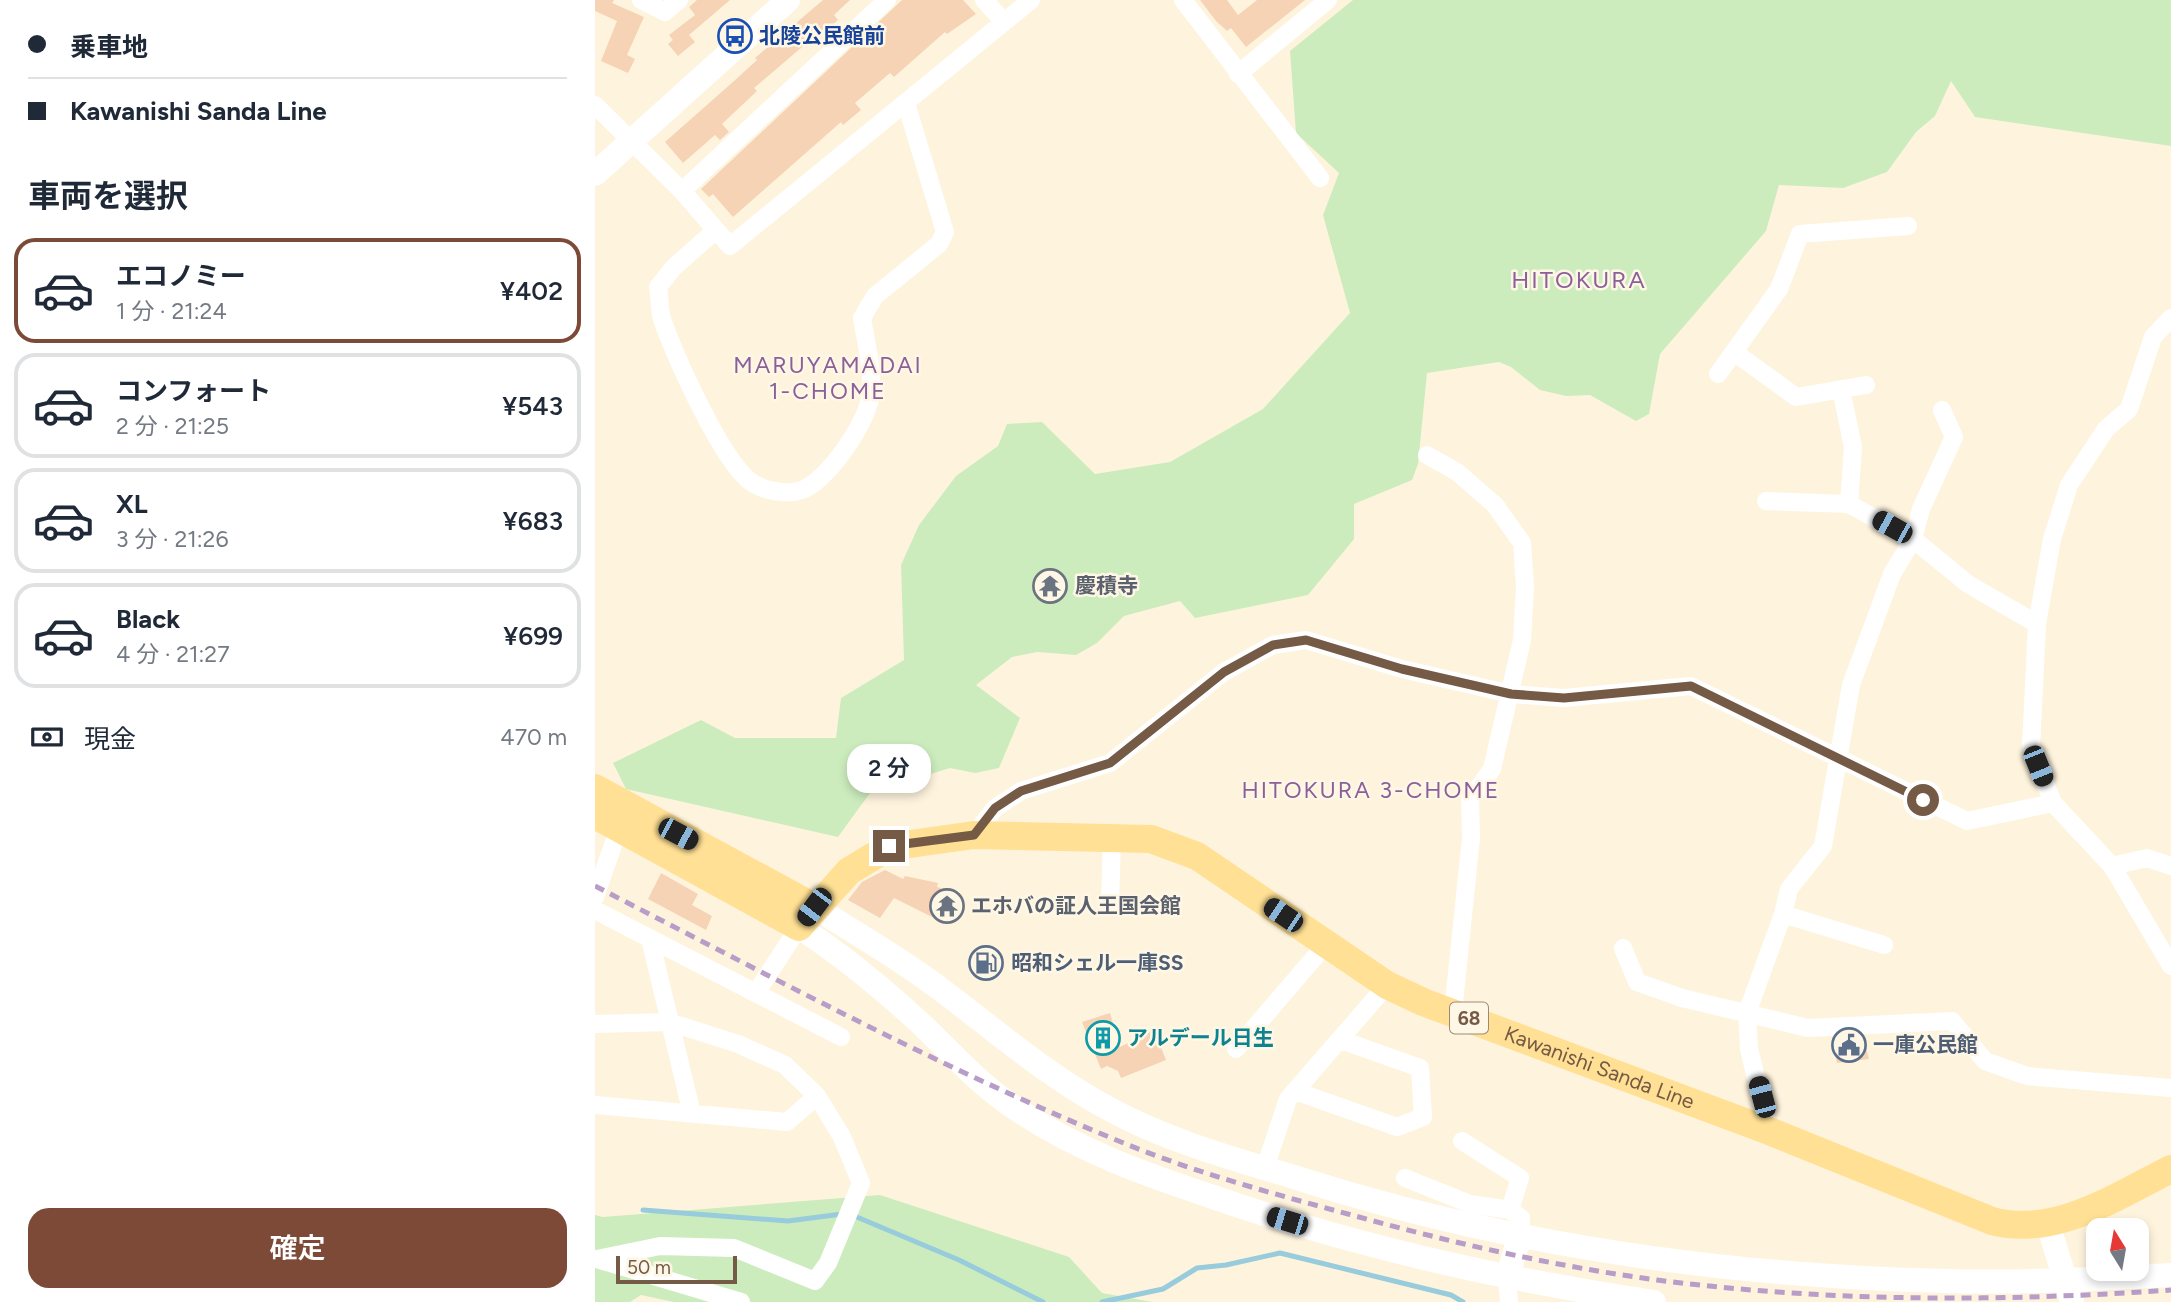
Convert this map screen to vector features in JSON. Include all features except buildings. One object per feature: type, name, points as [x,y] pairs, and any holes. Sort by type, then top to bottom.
[{"type":"main road","points":[[595,788],[616,818],[806,917]]},
{"type":"main road","name":"Kawanishi Sanda Line","points":[[806,917],[849,871],[889,846],[974,835],[1151,839],[1197,856],[1387,985],[1769,1131],[1992,1221],[2018,1226],[2048,1224],[2103,1202],[2171,1169]]},
{"type":"street","points":[[641,0],[665,12],[679,0]]},
{"type":"street","points":[[595,174],[787,0]]},
{"type":"street","points":[[682,191],[887,0]]},
{"type":"street","points":[[984,0],[1004,22]]},
{"type":"street","points":[[595,105],[682,191],[730,246],[1031,0]]},
{"type":"street","points":[[1183,0],[1320,178]]},
{"type":"street","points":[[1238,74],[1328,0]]},
{"type":"street","points":[[716,230],[674,267],[659,287],[661,316],[729,459],[752,482],[774,491],[800,491],[817,482],[858,432],[870,398],[869,362],[862,318],[875,296],[939,244],[945,232],[906,103]]},
{"type":"street","points":[[1718,374],[1779,289],[1800,234],[1909,226]]},
{"type":"street","points":[[2171,318],[2153,337],[2129,409],[2106,429],[2069,485],[2052,539],[2037,624],[2031,747],[2053,803],[2112,866],[2171,966]]},
{"type":"street","points":[[1734,352],[1796,397],[1866,385]]},
{"type":"street","points":[[1841,389],[1853,447],[1849,504]]},
{"type":"street","points":[[1769,1131],[1749,1049],[1747,1013],[1783,914],[1789,889],[1822,846],[1851,685],[1892,574],[1913,539],[1921,509],[1954,437],[1942,410]]},
{"type":"street","points":[[1427,456],[1457,472],[1495,505],[1522,544],[1525,587],[1522,640],[1492,769],[1470,799],[1471,838],[1453,1012]]},
{"type":"street","points":[[1766,501],[1849,504],[1913,539],[1968,584],[2037,624]]},
{"type":"street","points":[[974,835],[995,808],[1021,791],[1110,763],[1224,672],[1273,645],[1306,640],[1402,669],[1511,694],[1564,698],[1691,686],[1967,821],[2053,803]]},
{"type":"street","points":[[595,897],[616,818]]},
{"type":"street","points":[[1110,904],[1112,839]]},
{"type":"street","points":[[2112,866],[2147,858],[2171,866]]},
{"type":"street","points":[[595,910],[841,1037]]},
{"type":"street","points":[[1783,914],[1884,945]]},
{"type":"street","points":[[756,993],[806,917]]},
{"type":"street","points":[[806,917],[948,995],[1027,1058],[1114,1112],[1174,1139],[1373,1201],[1520,1236],[1671,1261],[1831,1277],[2068,1291],[2171,1275]]},
{"type":"street","points":[[806,917],[859,970],[918,1021],[988,1088],[1037,1122],[1087,1150],[1199,1193],[1412,1256],[1507,1277],[1654,1302]]},
{"type":"street","points":[[650,939],[692,1114]]},
{"type":"street","points":[[1236,1049],[1326,944]]},
{"type":"street","points":[[1623,948],[1637,982],[1747,1013],[1808,1028],[1952,1021],[1985,1061],[2027,1076],[2171,1088]]},
{"type":"street","points":[[1265,1168],[1288,1099],[1387,985]]},
{"type":"street","points":[[918,1021],[923,999],[936,994],[948,995]]},
{"type":"street","points":[[595,1024],[669,1022],[738,1044],[785,1065],[817,1096],[842,1138],[861,1183],[828,1263],[815,1281],[734,1248],[660,1246],[596,1262]]},
{"type":"street","points":[[1295,1091],[1397,1127],[1423,1117],[1420,1068],[1341,1040]]},
{"type":"street","points":[[595,1105],[787,1122],[817,1096]]},
{"type":"street","points":[[1462,1141],[1520,1178],[1510,1210]]},
{"type":"street","points":[[1405,1178],[1470,1204],[1510,1210],[1521,1218],[1520,1236],[1507,1277],[1509,1302]]},
{"type":"street","points":[[2048,1224],[2068,1291]]},
{"type":"street","points":[[596,1262],[741,1302]]},
{"type":"green space","points":[[1353,0],[2171,0],[2171,146],[1975,117],[1951,81],[1935,116],[1916,132],[1887,172],[1843,188],[1779,185],[1766,231],[1660,354],[1649,414],[1636,421],[1590,395],[1566,396],[1540,390],[1511,367],[1499,362],[1427,373],[1418,464],[1412,480],[1354,504],[1354,539],[1308,595],[1195,618],[1180,601],[1124,616],[1097,643],[1076,655],[1037,652],[1012,657],[976,685],[1020,718],[999,768],[975,773],[950,768],[870,793],[838,837],[626,789],[613,763],[701,720],[735,738],[836,738],[841,698],[904,660],[901,565],[919,525],[956,476],[998,446],[1007,424],[1042,422],[1095,474],[1170,462],[1263,409],[1350,313],[1323,215],[1339,173],[1296,133],[1290,51]]},
{"type":"green space","points":[[880,1195],[1069,1257],[1102,1293],[1152,1302],[674,1302],[641,1295],[630,1302],[595,1302],[595,1215],[603,1217]]},
{"type":"waterway","points":[[643,1210],[788,1221],[842,1214]]},
{"type":"waterway","points":[[852,1215],[959,1260],[1043,1302]]},
{"type":"waterway","points":[[1102,1302],[1163,1289],[1197,1268],[1226,1265],[1280,1253],[1451,1295],[1463,1302]]},
{"type":"railway","points":[[595,886],[924,1054],[1126,1144],[1236,1182],[1424,1234],[1618,1274],[1785,1293],[1978,1298],[2171,1290]]},
{"type":"place","name":"北陵公民館前","points":[[735,36]]},
{"type":"place","name":"慶積寺","points":[[1050,586]]},
{"type":"place","name":"エホバの証人王国会館","points":[[947,906]]},
{"type":"place","name":"昭和シェル一庫SS","points":[[986,963]]},
{"type":"place","name":"アルデール日生","points":[[1103,1038]]},
{"type":"place","name":"一庫公民館","points":[[1849,1045]]},
{"type":"district","name":"HITOKURA","points":[[1579,280]]},
{"type":"district","name":"MARUYAMADAI 1-CHOME","points":[[828,378]]},
{"type":"district","name":"HITOKURA 3-CHOME","points":[[1371,790]]},
{"type":"route","points":[[889,846],[974,835],[995,808],[1021,791],[1110,763],[1224,672],[1273,645],[1306,640],[1402,669],[1511,694],[1564,698],[1691,686],[1923,800]]}]
